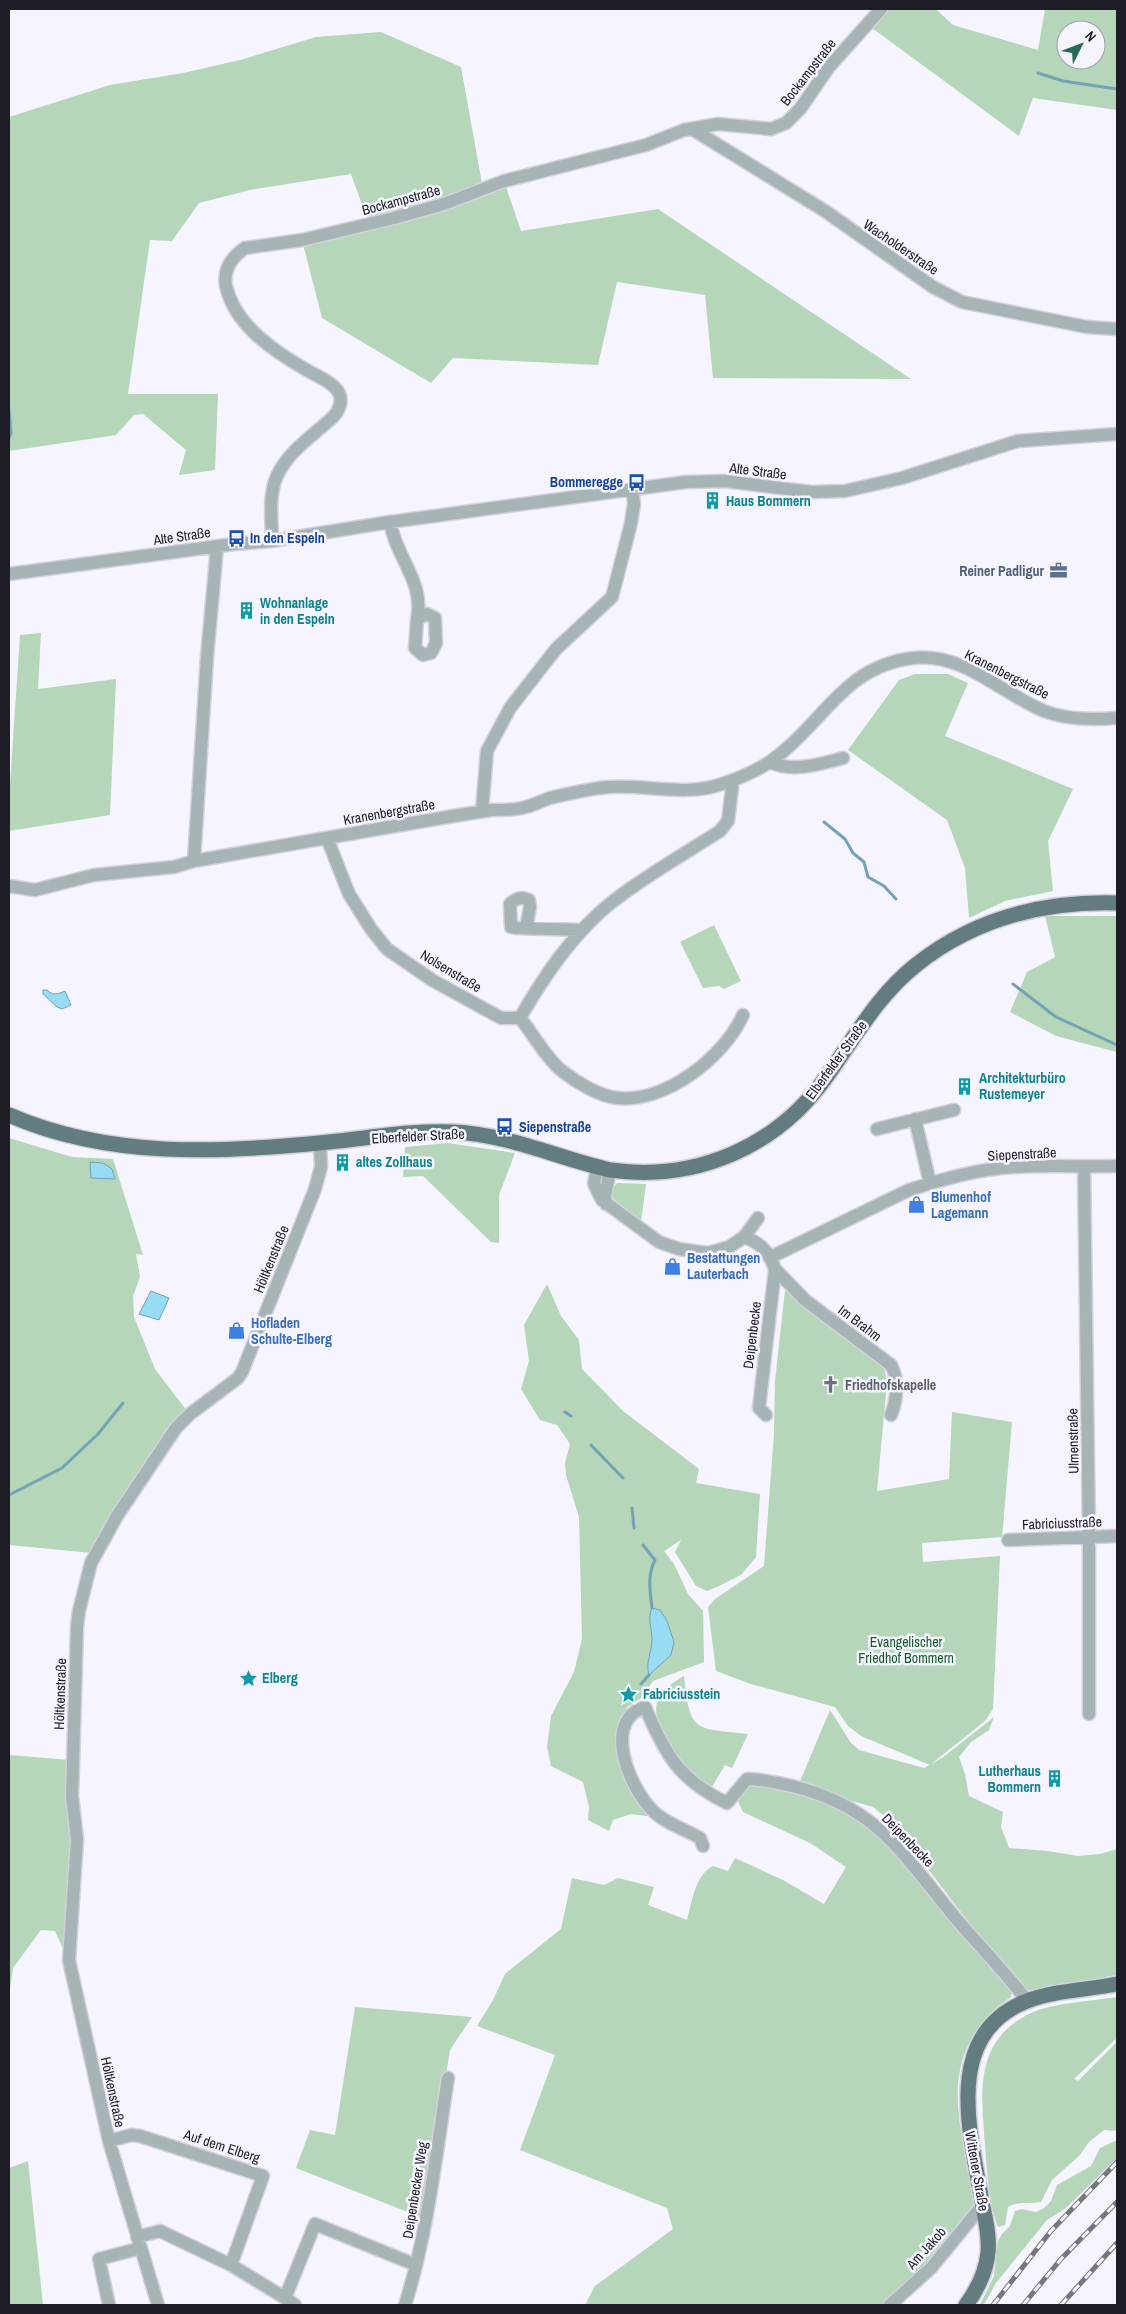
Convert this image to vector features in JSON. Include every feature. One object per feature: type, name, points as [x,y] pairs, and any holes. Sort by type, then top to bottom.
[{"type":"main road","name":"Elberfelder Straße","points":[[9,1115],[28,1123],[81,1139],[165,1150],[252,1148],[418,1133],[470,1132],[503,1138],[603,1169],[628,1173],[666,1172],[718,1160],[750,1146],[776,1130],[808,1101],[879,1002],[905,975],[932,953],[974,929],[1011,914],[1064,904],[1117,903]]},
{"type":"main road","points":[[1027,2001],[1060,1993],[1117,1984]]},
{"type":"main road","name":"Wittener Straße","points":[[966,2305],[979,2282],[986,2262],[987,2234],[970,2136],[967,2090],[971,2064],[983,2035],[999,2018],[1027,2001]]},
{"type":"street","name":"Bockampstraße","points":[[272,541],[272,496],[276,477],[284,462],[338,411],[340,394],[332,384],[296,364],[240,320],[229,297],[225,280],[230,260],[245,248],[302,240],[394,218],[444,204],[504,181],[646,145],[684,130],[718,124],[771,129],[786,123],[800,109],[829,67],[881,9]]},
{"type":"street","name":"Wacholderstraße","points":[[692,129],[825,211],[933,288],[962,302],[1087,327],[1117,329]]},
{"type":"street","name":"Alte Straße","points":[[9,574],[272,541],[390,522],[686,482],[725,481],[811,492],[845,490],[902,478],[1018,441],[1117,434]]},
{"type":"street","points":[[482,811],[487,751],[510,708],[556,649],[612,597],[631,523],[634,504],[632,488]]},
{"type":"street","points":[[390,522],[398,551],[418,592],[420,602],[417,619]]},
{"type":"street","points":[[194,861],[207,657],[217,547]]},
{"type":"street","name":"Kranenbergstraße","points":[[9,886],[35,890],[94,876],[174,867],[194,861],[482,811],[519,809],[550,798],[603,788],[688,790],[711,787],[751,773],[770,762],[794,742],[851,683],[872,669],[912,658],[936,658],[962,666],[1033,705],[1056,714],[1086,720],[1117,718]]},
{"type":"street","points":[[770,762],[782,767],[812,766],[843,758]]},
{"type":"street","points":[[733,780],[728,821],[720,831],[612,902],[582,930],[537,987],[520,1018],[554,1064],[565,1073],[606,1095],[625,1098],[651,1094],[681,1081],[713,1056],[736,1030],[743,1015]]},
{"type":"street","name":"Nolsenstraße","points":[[327,838],[349,894],[371,929],[387,949],[432,980],[501,1018],[520,1018]]},
{"type":"street","points":[[526,928],[582,930]]},
{"type":"street","points":[[877,1128],[954,1110]]},
{"type":"street","points":[[915,1119],[930,1183]]},
{"type":"street","name":"Höltkenstraße","points":[[158,2305],[109,2141],[68,1951],[76,1847],[72,1796],[79,1611],[95,1554],[117,1516],[162,1448],[184,1420],[238,1378],[242,1372],[315,1189],[320,1167],[320,1143]]},
{"type":"street","name":"Siepenstraße","points":[[773,1263],[909,1190],[930,1183],[1002,1168],[1117,1166]]},
{"type":"street","name":"Ulmenstraße","points":[[1084,1167],[1089,1537],[1089,1714]]},
{"type":"street","points":[[603,1169],[594,1184],[597,1195],[606,1204],[650,1236],[678,1249],[708,1253],[729,1247],[744,1237],[758,1218]]},
{"type":"street","points":[[744,1237],[765,1249],[773,1263]]},
{"type":"street","name":"Deipenbecke","points":[[766,1415],[759,1408],[773,1263]]},
{"type":"street","name":"Im Brahm","points":[[773,1263],[804,1300],[891,1365],[896,1388],[891,1415]]},
{"type":"street","name":"Fabriciusstraße","points":[[1008,1540],[1117,1536]]},
{"type":"street","name":"Deipenbecke","points":[[702,1846],[700,1838],[654,1813],[632,1783],[623,1745],[623,1729],[627,1718],[635,1710],[645,1707],[660,1742],[675,1765],[710,1795],[727,1803],[747,1779],[759,1779],[823,1795],[850,1807],[871,1822],[899,1849],[1027,2001]]},
{"type":"street","name":"Deipenbecker Weg","points":[[405,2305],[425,2224],[448,2078]]},
{"type":"street","name":"Auf dem Elberg","points":[[109,2141],[131,2135],[140,2136],[262,2176],[231,2266]]},
{"type":"street","name":"Am Jakob","points":[[890,2305],[931,2268],[977,2212],[983,2208]]},
{"type":"street","points":[[109,2305],[99,2259],[160,2231],[268,2286],[290,2302],[315,2224],[416,2265]]},
{"type":"green space","points":[[887,9],[936,9],[953,25],[1038,50],[1045,9],[1117,9],[1117,110],[1033,98],[1019,136],[872,28]]},
{"type":"green space","points":[[381,32],[461,67],[483,189],[504,181],[521,231],[658,209],[911,379],[713,378],[705,295],[617,282],[598,365],[453,358],[431,383],[322,318],[302,240],[369,224],[351,174],[250,190],[199,203],[172,241],[150,240],[128,394],[218,394],[215,470],[179,475],[186,450],[143,414],[134,415],[116,435],[9,451],[9,117],[110,85],[183,73],[240,60],[316,37]]},
{"type":"green space","points":[[41,633],[38,689],[116,679],[110,815],[9,831],[9,799],[20,635]]},
{"type":"green space","points":[[915,674],[948,674],[968,683],[945,736],[1073,789],[1048,841],[1053,891],[1005,901],[969,918],[965,868],[947,820],[848,750],[899,680]]},
{"type":"green space","points":[[1045,916],[1117,916],[1117,1052],[1056,1036],[1010,1012],[1027,972],[1055,957]]},
{"type":"green space","points":[[714,925],[741,981],[724,989],[719,986],[703,988],[680,942]]},
{"type":"green space","points":[[9,1138],[72,1157],[113,1159],[143,1255],[136,1254],[140,1277],[133,1296],[134,1317],[155,1369],[187,1411],[92,1553],[9,1545]]},
{"type":"green space","points":[[448,1143],[515,1153],[499,1195],[499,1243],[491,1242],[423,1176],[403,1177],[405,1147]]},
{"type":"green space","points":[[617,1183],[646,1184],[641,1222],[624,1210],[611,1196],[612,1189]]},
{"type":"green space","points":[[547,1284],[561,1316],[579,1340],[582,1369],[623,1411],[699,1469],[696,1483],[760,1494],[756,1557],[741,1575],[707,1591],[696,1586],[675,1552],[681,1540],[664,1551],[674,1564],[688,1594],[703,1611],[704,1662],[653,1681],[641,1698],[627,1707],[618,1735],[655,1817],[631,1814],[613,1820],[609,1831],[588,1820],[589,1807],[583,1782],[551,1766],[547,1747],[551,1716],[574,1672],[582,1639],[579,1517],[566,1475],[565,1463],[570,1444],[557,1425],[540,1420],[521,1389],[529,1361],[524,1325]]},
{"type":"green space","name":"Evangelischer Friedhof Bommern","points":[[785,1290],[884,1367],[887,1382],[877,1491],[949,1479],[952,1412],[1012,1422],[1002,1537],[922,1543],[923,1562],[1000,1556],[993,1709],[985,1721],[930,1765],[861,1736],[848,1726],[835,1707],[751,1684],[716,1671],[708,1607],[715,1599],[764,1566],[774,1434],[775,1381]]},
{"type":"green space","points":[[684,1676],[689,1709],[698,1725],[716,1731],[748,1734],[732,1768],[725,1765],[710,1790],[680,1767],[672,1756],[656,1713],[659,1697],[673,1683]]},
{"type":"green space","points":[[830,1710],[851,1743],[859,1750],[924,1768],[942,1758],[994,1717],[989,1730],[971,1742],[959,1757],[965,1774],[969,1796],[1003,1812],[1001,1827],[1009,1848],[1048,1851],[1078,1856],[1100,1854],[1117,1849],[1117,1975],[1025,1991],[970,1924],[893,1823],[873,1807],[798,1786]]},
{"type":"green space","points":[[9,1755],[70,1760],[75,1840],[65,1953],[55,1931],[41,1930],[13,1968],[9,1996]]},
{"type":"green space","points":[[763,1783],[828,1799],[875,1828],[1012,1991],[1011,1997],[986,2018],[970,2040],[961,2065],[958,2090],[959,2117],[963,2145],[976,2202],[912,2279],[882,2305],[585,2305],[595,2286],[673,2229],[667,2208],[520,2150],[555,2055],[477,2026],[493,2000],[505,1974],[561,1929],[572,1878],[604,1885],[618,1878],[654,1887],[648,1905],[687,1920],[695,1890],[702,1876],[713,1866],[728,1871],[735,1858],[783,1880],[824,1904],[846,1867],[810,1843],[743,1812],[738,1801],[740,1790],[750,1784]]},
{"type":"green space","points":[[1117,1997],[1117,2038],[1074,2079],[1078,2081],[1117,2042],[1117,2131],[1104,2130],[1089,2142],[1080,2155],[1052,2180],[1041,2202],[1020,2203],[1008,2207],[1005,2225],[998,2227],[993,2211],[989,2185],[983,2117],[982,2096],[988,2058],[997,2041],[1011,2026],[1031,2013],[1061,2005]]},
{"type":"green space","points":[[355,2007],[472,2017],[450,2050],[423,2218],[296,2168],[310,2130],[335,2135]]},
{"type":"green space","points":[[1117,2141],[1117,2158],[1066,2208],[1047,2220],[996,2283],[985,2303],[980,2305],[994,2276],[998,2241],[1010,2226],[1015,2211],[1022,2209],[1036,2212],[1044,2208],[1051,2201],[1057,2185],[1091,2166],[1100,2148]]},
{"type":"green space","points":[[28,2161],[43,2305],[9,2305],[9,2168]]},
{"type":"water","points":[[43,990],[56,994],[65,991],[71,1005],[62,1009],[57,1007],[43,994]]},
{"type":"water","points":[[90,1162],[103,1163],[112,1169],[115,1179],[91,1178]]},
{"type":"water","points":[[151,1291],[169,1298],[159,1320],[139,1314]]},
{"type":"water","points":[[652,1608],[660,1610],[667,1621],[674,1642],[671,1655],[649,1675],[648,1666],[652,1644],[650,1616]]},
{"type":"waterway","points":[[1038,73],[1063,81],[1117,89]]},
{"type":"waterway","points":[[9,409],[11,433],[9,438]]},
{"type":"waterway","points":[[824,822],[845,839],[853,853],[864,862],[868,877],[884,886],[896,899]]},
{"type":"waterway","points":[[1013,984],[1056,1017],[1117,1045]]},
{"type":"waterway","points":[[9,1495],[62,1468],[98,1434],[123,1403]]},
{"type":"waterway","points":[[565,1412],[571,1416]]},
{"type":"waterway","points":[[591,1445],[623,1478]]},
{"type":"waterway","points":[[632,1508],[634,1528]]},
{"type":"waterway","points":[[643,1545],[655,1560],[650,1577],[652,1608]]},
{"type":"waterway","points":[[641,1684],[649,1675]]},
{"type":"railway","points":[[993,2305],[1051,2231],[1117,2162]]},
{"type":"railway","points":[[1023,2305],[1061,2259],[1117,2202]]},
{"type":"railway","points":[[1061,2305],[1117,2243]]},
{"type":"place","name":"Bommeregge","points":[[637,482]]},
{"type":"place","name":"Haus Bommern","points":[[712,501]]},
{"type":"place","name":"In den Espeln","points":[[236,538]]},
{"type":"place","name":"Reiner Padligur","points":[[1058,571]]},
{"type":"place","name":"Wohnanlage in den Espeln","points":[[246,611]]},
{"type":"place","name":"Architekturbüro Rustemeyer","points":[[965,1086]]},
{"type":"place","name":"Siepenstraße","points":[[505,1127]]},
{"type":"place","name":"altes Zollhaus","points":[[342,1162]]},
{"type":"place","name":"Blumenhof Lagemann","points":[[917,1205]]},
{"type":"place","name":"Bestattungen Lauterbach","points":[[673,1266]]},
{"type":"place","name":"Hofladen Schulte-Elberg","points":[[237,1331]]},
{"type":"place","name":"Friedhofskapelle","points":[[831,1385]]},
{"type":"place","name":"Elberg","points":[[248,1678]]},
{"type":"place","name":"Fabriciusstein","points":[[629,1694]]},
{"type":"place","name":"Lutherhaus Bommern","points":[[1055,1779]]}]
